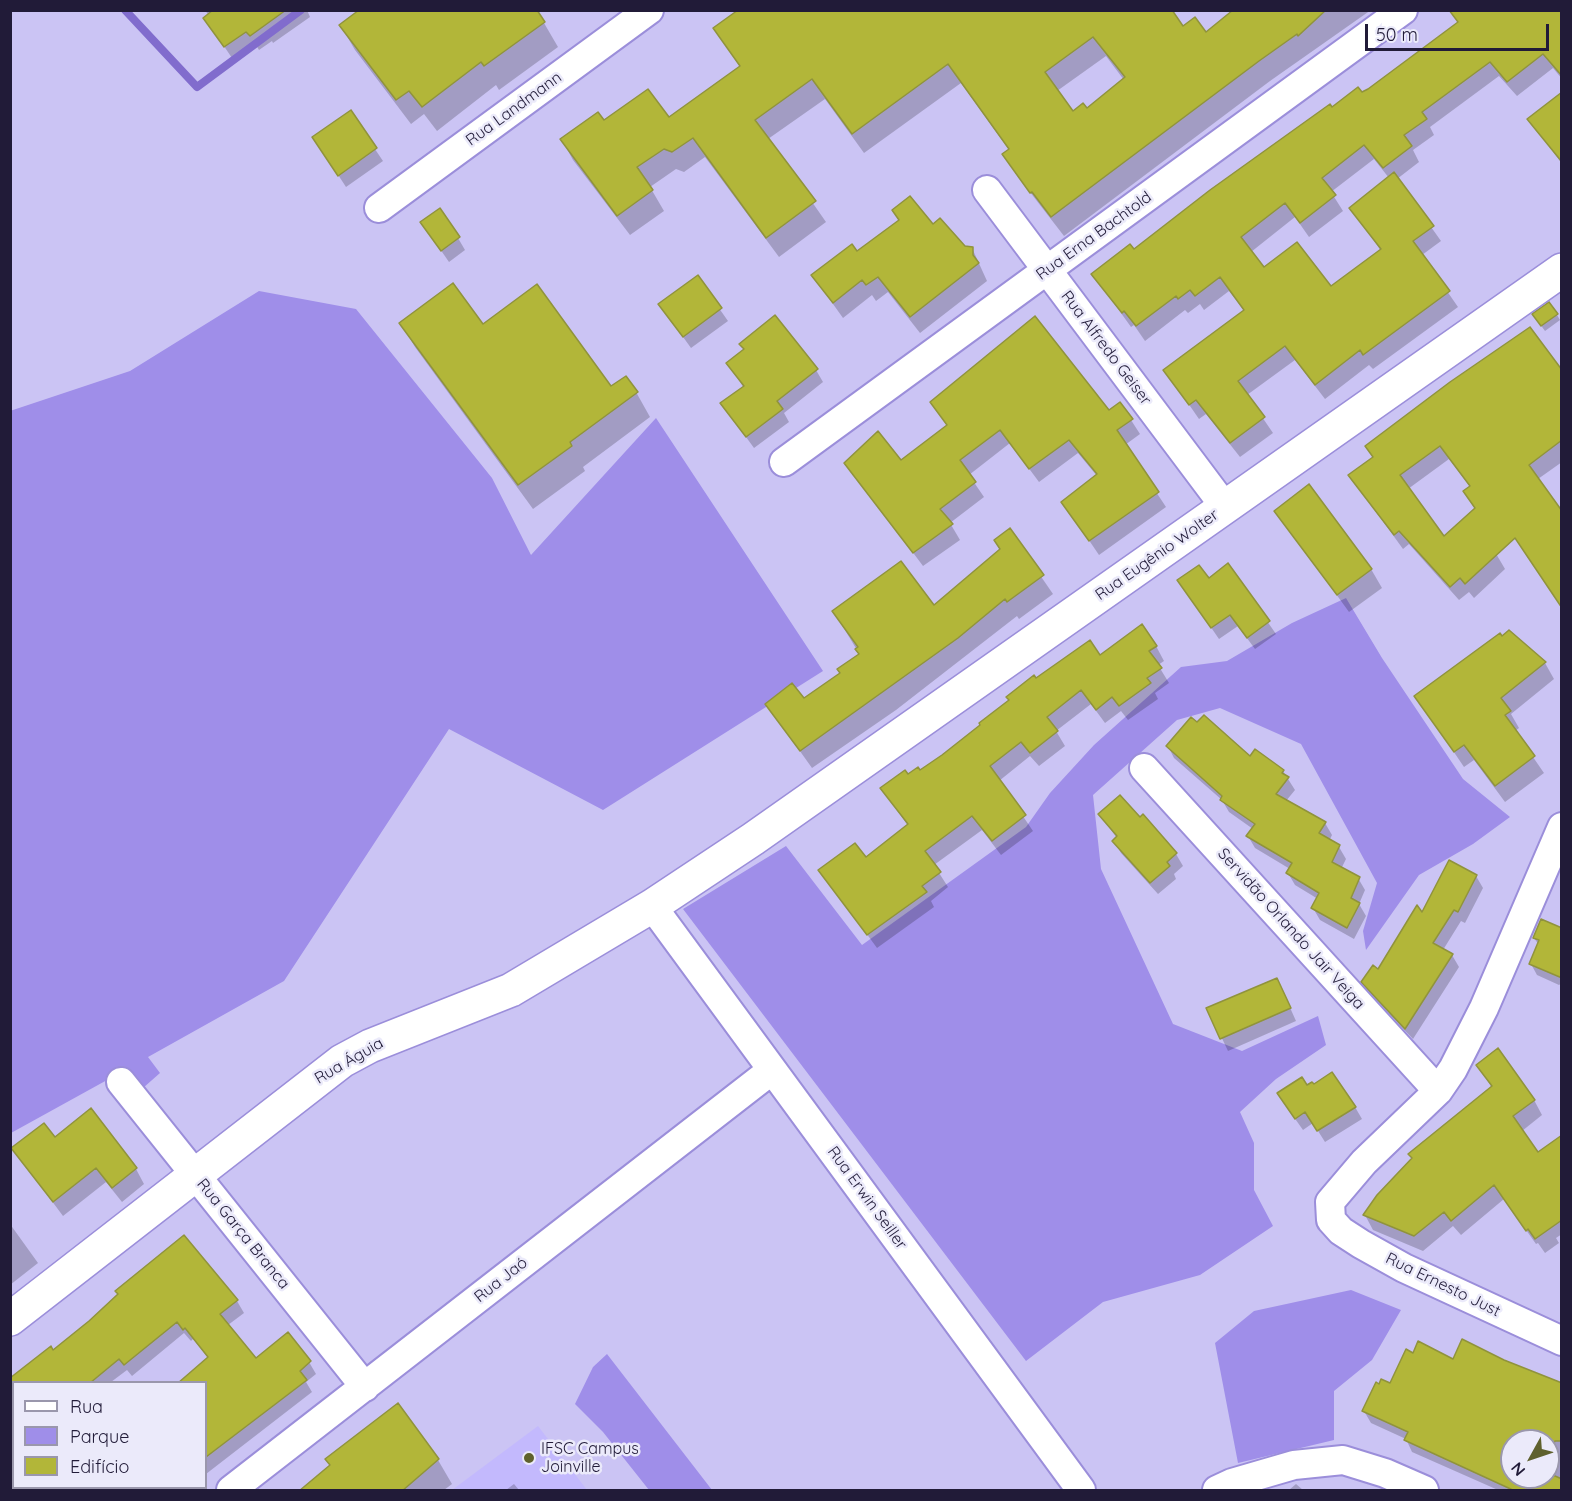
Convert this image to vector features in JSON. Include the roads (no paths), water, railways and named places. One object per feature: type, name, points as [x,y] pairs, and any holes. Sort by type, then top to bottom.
[{"type":"street","name":"Rua Landmann","points":[[379,208],[649,10]]},
{"type":"street","name":"Rua Erna Bachtold","points":[[784,462],[1403,10]]},
{"type":"street","name":"Rua Alfredo Geiser","points":[[987,190],[1225,507]]},
{"type":"street","name":"Rua Eugênio Wolter","points":[[753,839],[1562,270]]},
{"type":"street","name":"Servidão Orlando Jair Veiga","points":[[1144,768],[1438,1091]]},
{"type":"street","points":[[1438,1091],[1453,1068],[1484,1008],[1562,827]]},
{"type":"street","name":"Rua Águia","points":[[10,1319],[342,1061],[370,1046],[511,990],[652,906],[753,839]]},
{"type":"street","name":"Rua Erwin Seiller","points":[[652,906],[1081,1491]]},
{"type":"street","name":"Rua Jaó","points":[[231,1491],[772,1070]]},
{"type":"street","name":"Rua Garça Branca","points":[[121,1082],[365,1387]]},
{"type":"street","name":"Rua Ernesto Just","points":[[1438,1091],[1343,1184],[1330,1202],[1331,1220],[1341,1231],[1360,1244],[1404,1268],[1562,1341]]},
{"type":"street","points":[[1229,1488],[1294,1465],[1343,1460],[1375,1469],[1424,1491]]},
{"type":"waterway","points":[[125,10],[197,87],[301,10]]},
{"type":"place","name":"IFSC Campus Joinville","points":[[529,1458]]}]
